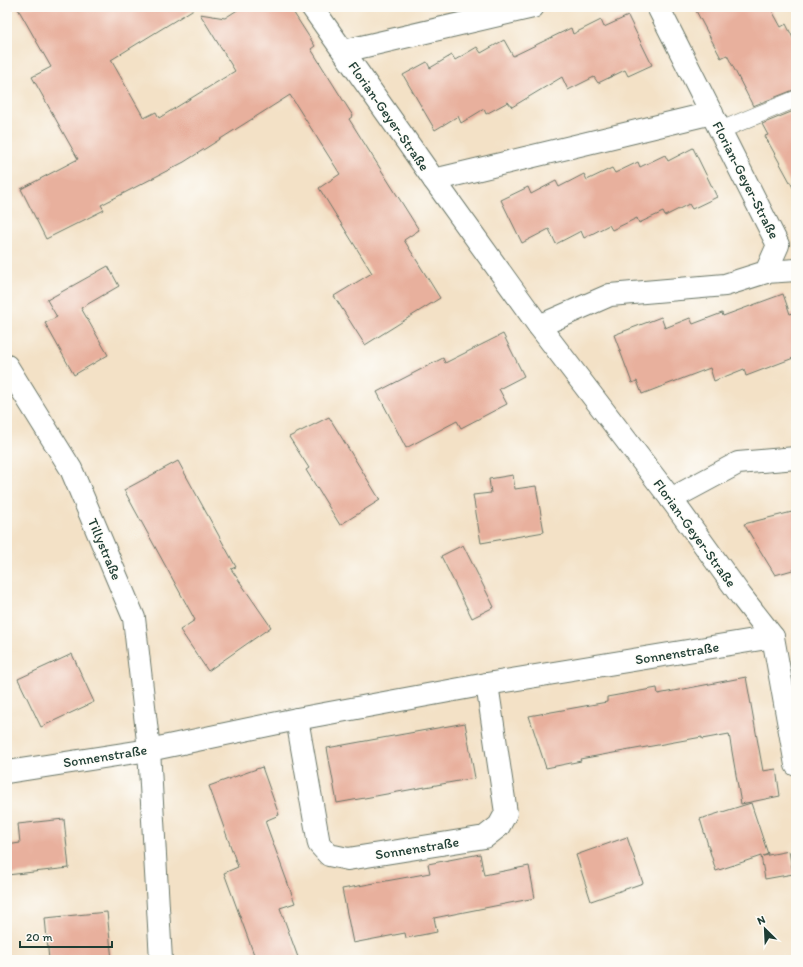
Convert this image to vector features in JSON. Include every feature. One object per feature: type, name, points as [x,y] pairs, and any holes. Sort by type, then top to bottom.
[{"type":"street","name":"Florian-Geyer-Straße","points":[[312,7],[539,326],[671,499],[741,596],[773,637],[796,765]]},
{"type":"street","name":"Florian-Geyer-Straße","points":[[344,51],[533,7]]},
{"type":"street","name":"Florian-Geyer-Straße","points":[[658,7],[778,245],[766,272]]},
{"type":"street","name":"Florian-Geyer-Straße","points":[[434,180],[716,122]]},
{"type":"street","points":[[539,326],[610,295],[724,285],[766,272],[796,270]]},
{"type":"street","name":"Tillystraße","points":[[7,366],[71,469],[134,618],[149,750],[161,960]]},
{"type":"street","points":[[671,499],[738,463],[796,458]]},
{"type":"street","name":"Sonnenstraße","points":[[7,772],[149,750],[297,719],[487,684],[773,637]]},
{"type":"street","name":"Sonnenstraße","points":[[297,719],[319,844],[329,855],[348,859],[486,837],[499,826],[506,813],[487,684]]},
{"type":"lane","points":[[716,122],[796,99]]},
{"type":"building","points":[[17,7],[197,7],[111,60],[144,118],[156,112],[159,118],[235,71],[200,14],[225,18],[242,7],[290,7],[315,46],[311,49],[353,116],[349,119],[419,230],[404,240],[440,298],[365,345],[334,296],[372,273],[319,188],[340,174],[290,95],[184,162],[101,205],[104,210],[46,239],[21,189],[78,159],[32,77],[51,67]]},
{"type":"building","points":[[694,7],[770,7],[781,27],[786,24],[796,44],[796,89],[753,106],[727,55],[721,58]]},
{"type":"building","points":[[628,16],[652,65],[628,76],[625,70],[598,83],[594,77],[568,90],[562,77],[512,107],[508,102],[486,114],[484,109],[461,123],[458,116],[435,130],[403,75],[427,62],[430,68],[452,55],[455,60],[477,47],[481,53],[504,40],[513,56],[571,28],[573,34],[601,20],[604,27]]},
{"type":"building","points":[[796,110],[796,193],[765,136],[768,135],[762,124]]},
{"type":"building","points":[[693,148],[717,197],[692,209],[689,204],[665,216],[663,212],[639,223],[637,218],[612,230],[609,225],[584,238],[581,231],[556,244],[549,229],[522,243],[501,200],[528,187],[531,194],[556,181],[559,187],[584,174],[587,180],[612,168],[615,173],[638,162],[640,167],[665,155],[668,161]]},
{"type":"building","points":[[108,266],[119,286],[81,308],[108,355],[74,375],[45,323],[57,317],[47,300]]},
{"type":"building","points":[[783,294],[790,314],[796,312],[796,357],[746,376],[744,369],[714,381],[710,368],[642,394],[637,381],[632,383],[614,335],[661,317],[665,328],[690,318],[693,324],[722,313],[723,316]]},
{"type":"building","points":[[503,334],[524,376],[499,389],[507,404],[461,428],[457,421],[406,448],[377,392],[443,358],[445,363]]},
{"type":"building","points":[[329,417],[380,500],[340,525],[306,470],[309,468],[289,437]]},
{"type":"building","points":[[178,461],[236,567],[231,569],[271,627],[208,671],[180,630],[195,620],[124,490]]},
{"type":"building","points":[[513,475],[515,489],[536,486],[544,532],[481,543],[473,495],[491,493],[489,479]]},
{"type":"building","points":[[796,511],[796,569],[775,575],[744,524]]},
{"type":"building","points":[[463,545],[494,607],[472,618],[441,556]]},
{"type":"building","points":[[72,654],[94,702],[41,727],[18,679]]},
{"type":"building","points":[[746,677],[763,771],[776,769],[780,796],[741,804],[729,734],[702,739],[702,737],[580,759],[581,761],[546,768],[529,716],[607,702],[607,697],[657,688],[658,694]]},
{"type":"building","points":[[465,723],[475,778],[337,803],[327,748]]},
{"type":"building","points":[[262,767],[279,815],[265,821],[295,903],[280,908],[299,960],[256,960],[224,873],[238,867],[209,786]]},
{"type":"building","points":[[751,803],[768,854],[763,856],[789,851],[793,874],[765,879],[761,856],[716,871],[700,819]]},
{"type":"building","points":[[64,819],[69,868],[7,875],[7,845],[20,843],[18,824]]},
{"type":"building","points":[[627,837],[643,883],[591,901],[576,855]]},
{"type":"building","points":[[480,854],[484,875],[529,866],[535,898],[434,918],[437,932],[406,938],[405,933],[353,943],[342,889],[430,873],[428,864]]},
{"type":"building","points":[[107,912],[112,960],[49,960],[45,918]]}]
